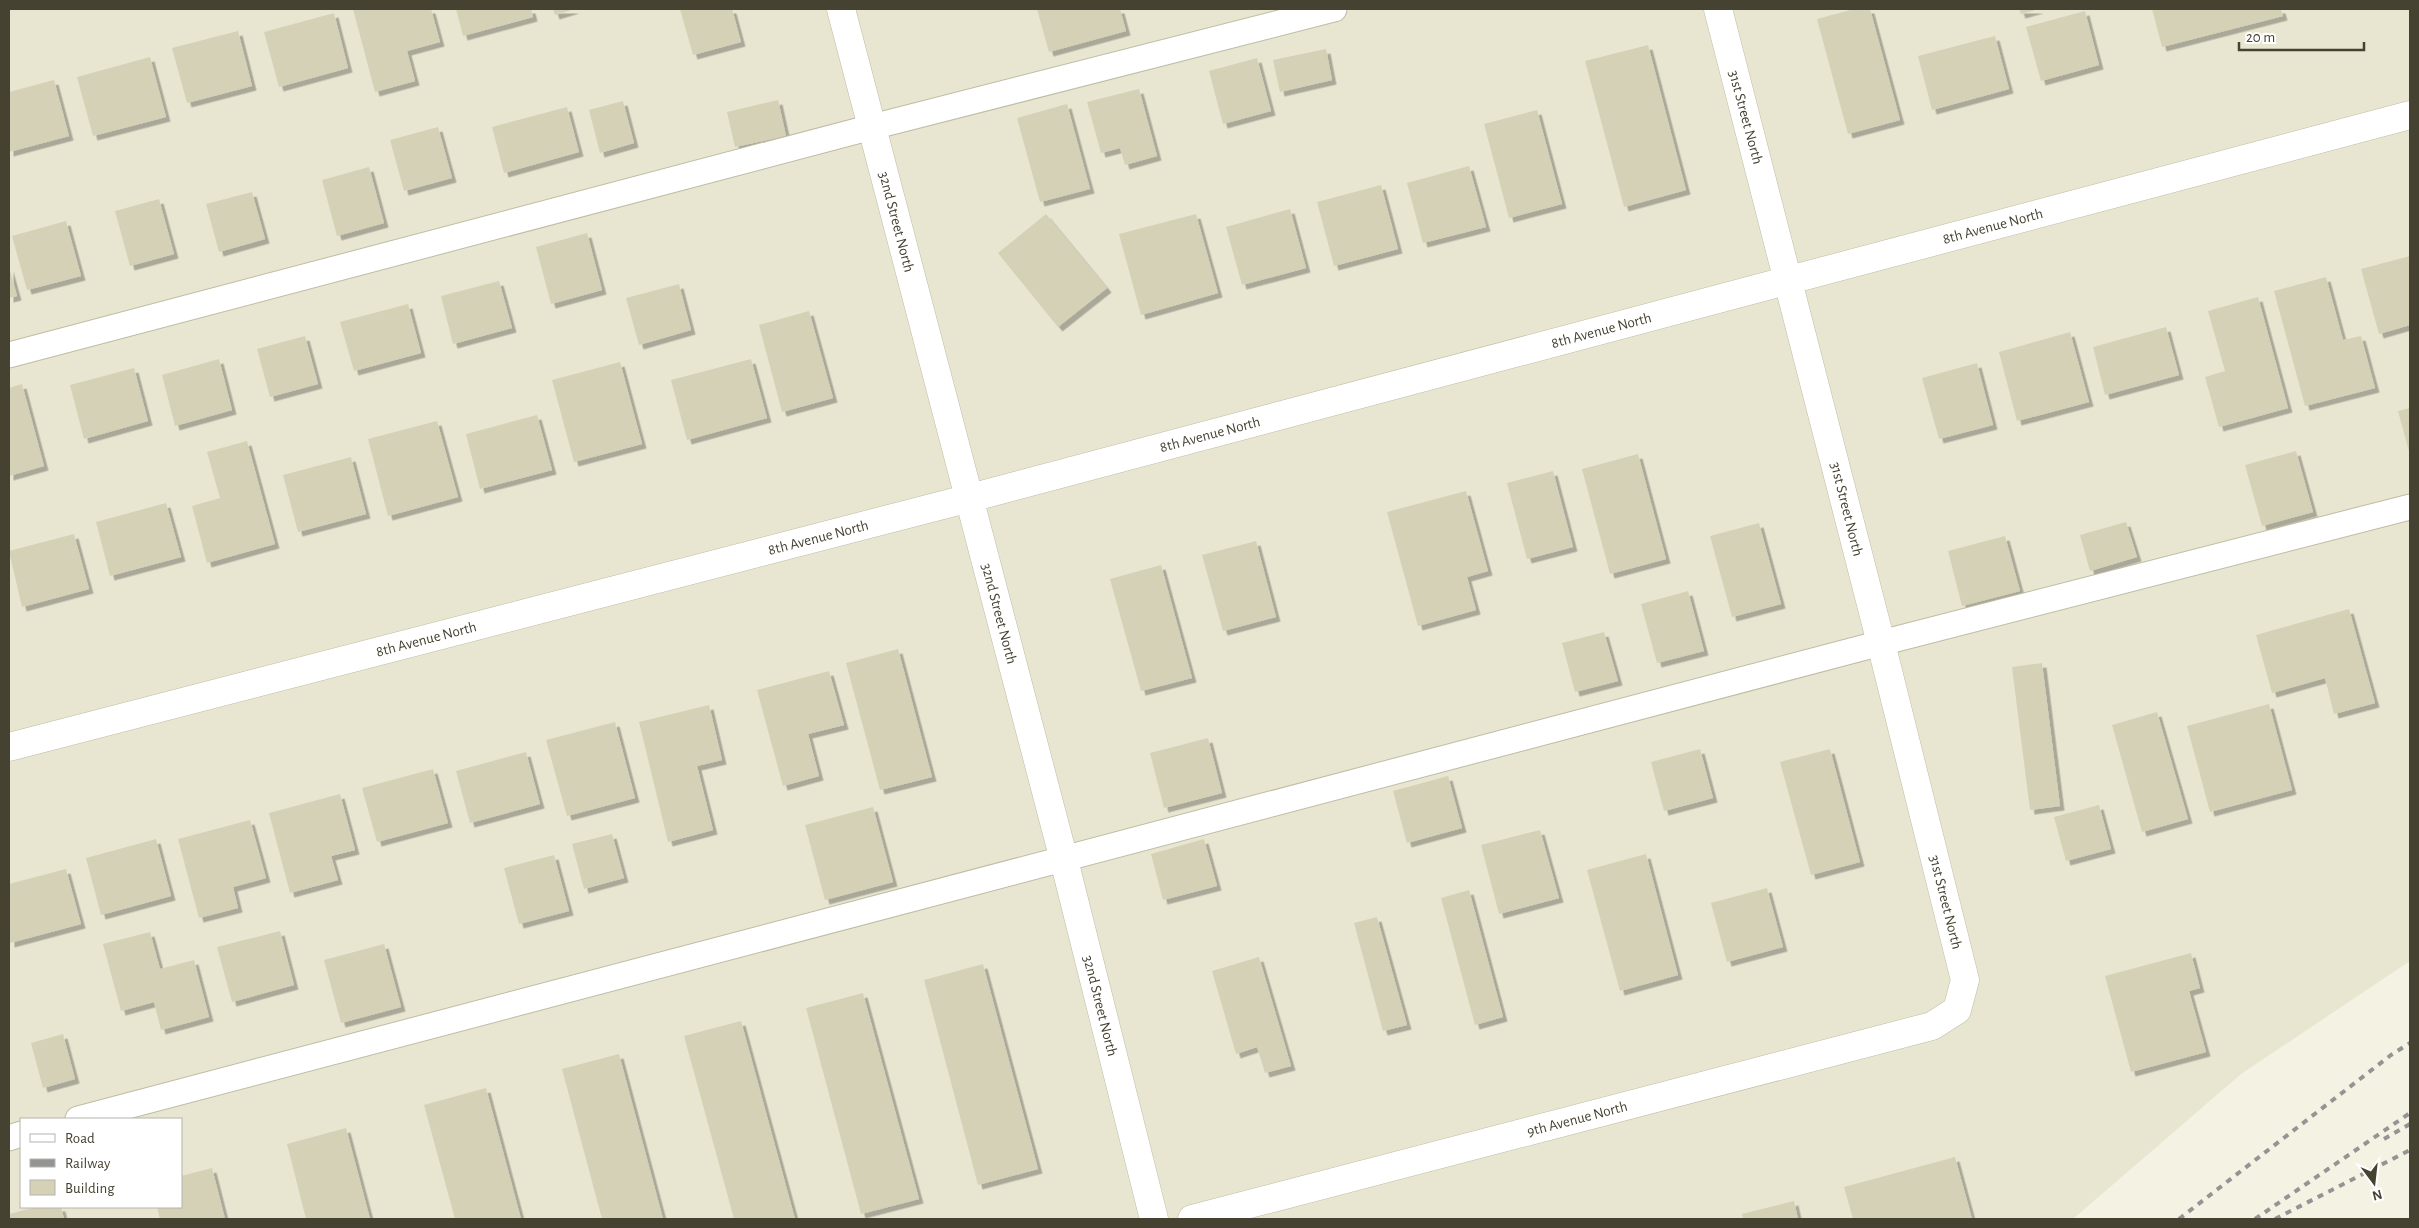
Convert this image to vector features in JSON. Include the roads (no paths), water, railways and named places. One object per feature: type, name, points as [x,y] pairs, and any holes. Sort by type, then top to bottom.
[{"type":"street","name":"32nd Street North","points":[[841,9],[1064,860],[1154,1219]]},
{"type":"street","name":"31st Street North","points":[[1718,9],[1882,643],[1965,980],[1957,1010]]},
{"type":"street","name":"8th Avenue North","points":[[9,747],[970,498],[2410,115]]},
{"type":"street","name":"9th Avenue North","points":[[1192,1219],[1932,1026],[1957,1010]]},
{"type":"lane","points":[[9,355],[872,127],[1334,9]]},
{"type":"lane","points":[[82,1118],[1882,643],[2410,507]]},
{"type":"railway","points":[[2179,1219],[2391,1055],[2410,1043]]},
{"type":"railway","points":[[2255,1219],[2410,1113]]},
{"type":"railway","points":[[2384,1139],[2410,1124]]},
{"type":"railway","points":[[2275,1219],[2410,1150]]}]
